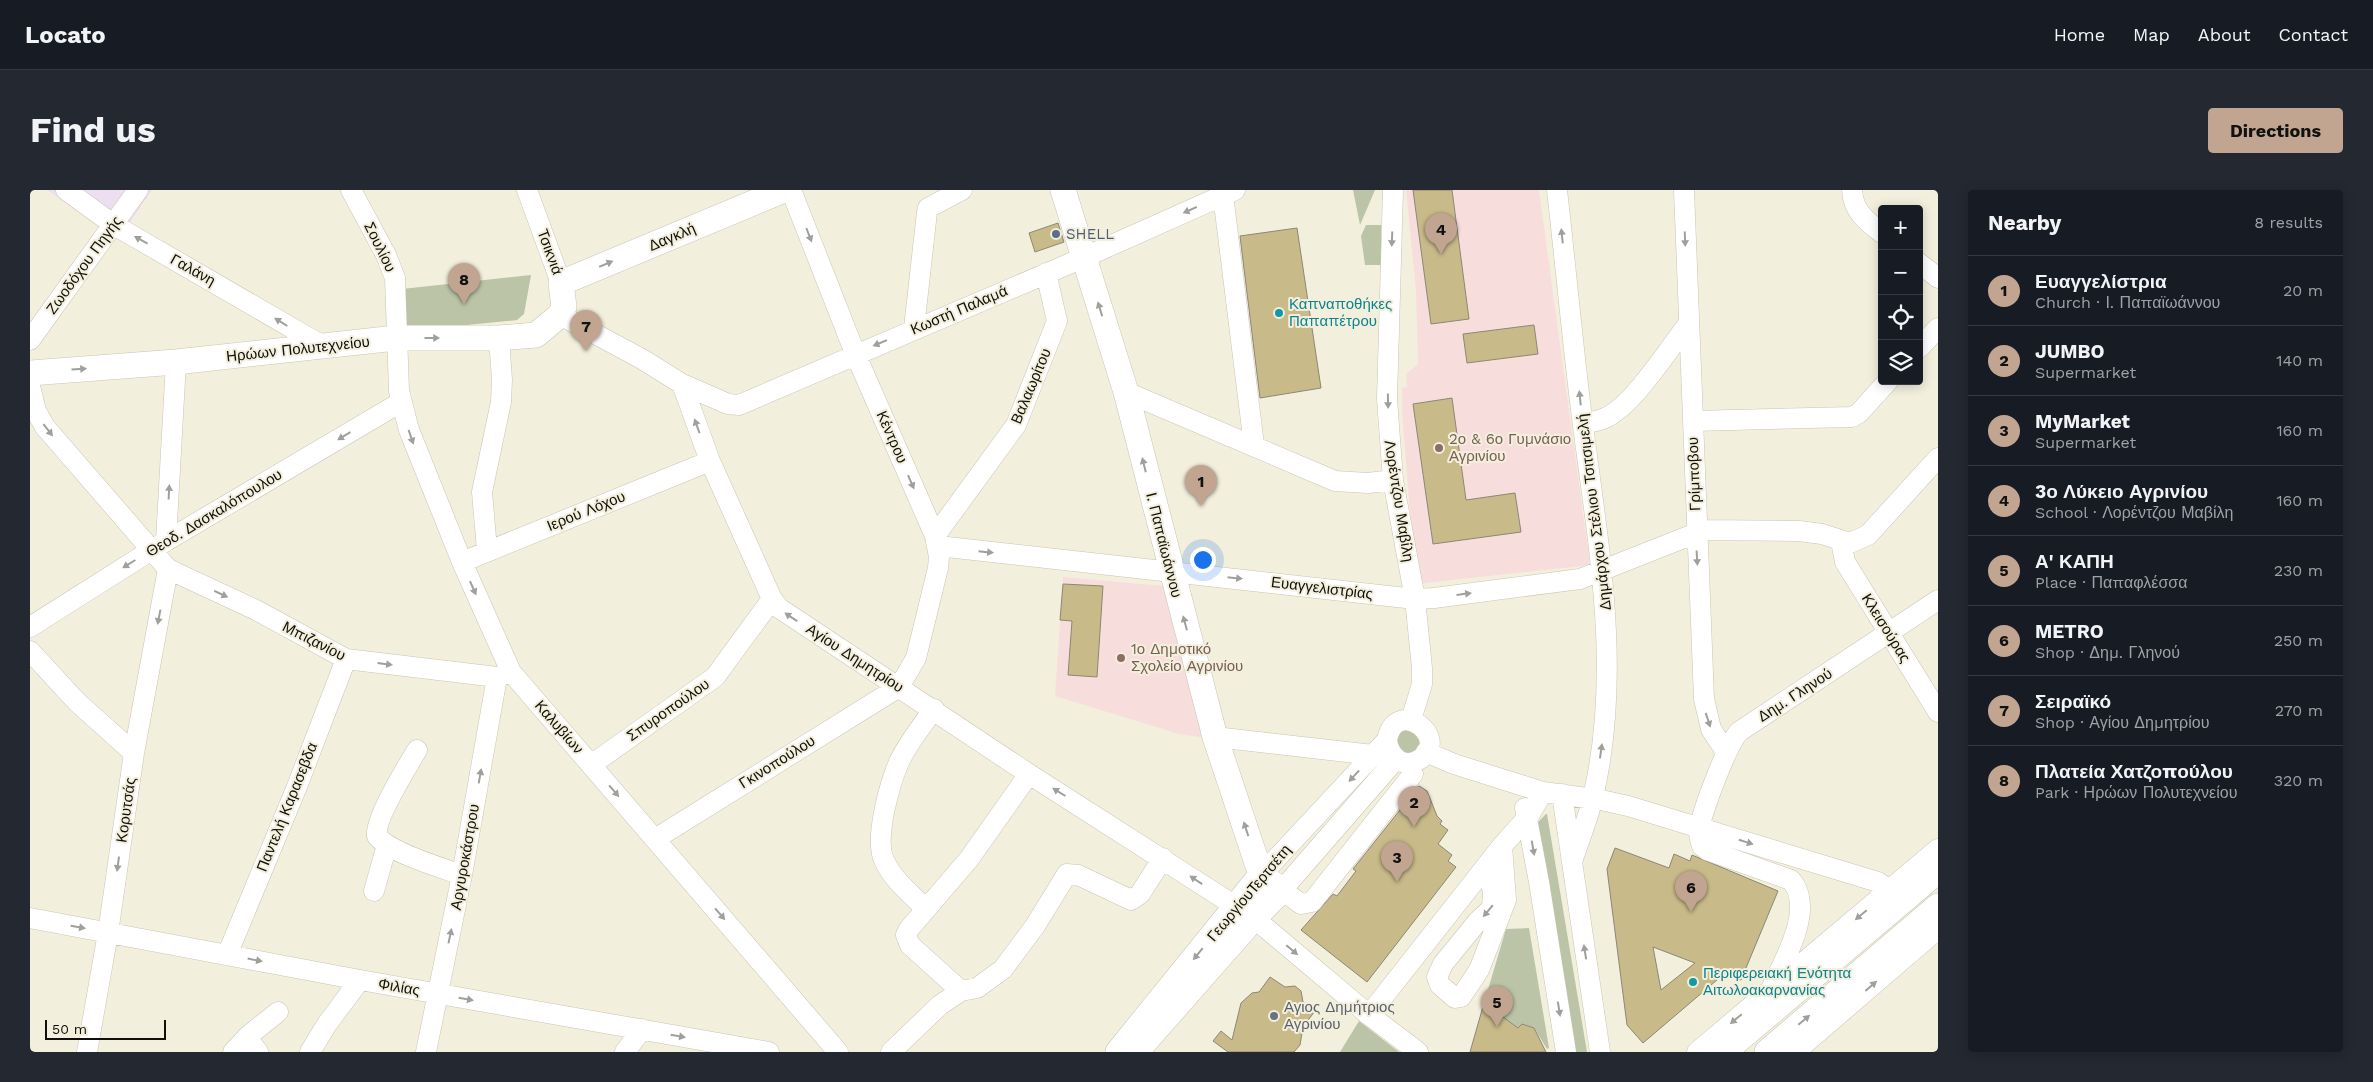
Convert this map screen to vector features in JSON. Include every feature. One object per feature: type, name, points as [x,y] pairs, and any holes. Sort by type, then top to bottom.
[{"type":"main road","name":"Δαγκλή","points":[[561,283],[784,190]]},
{"type":"main road","name":"Ι. Παπαϊωάννου","points":[[1063,190],[1126,392],[1170,571],[1215,737],[1261,875]]},
{"type":"main road","name":"Τσικνιά","points":[[560,316],[564,307],[561,283]]},
{"type":"main road","name":"Ηρώων Πολυτεχνείου","points":[[30,373],[176,362],[396,338],[498,338],[536,335],[560,316]]},
{"type":"main road","points":[[1724,1052],[1938,871]]},
{"type":"main road","points":[[1261,875],[1282,890]]},
{"type":"main road","name":"ΓεωργίουΤερτσέτη","points":[[1136,1052],[1245,913],[1261,875]]},
{"type":"main road","name":"ΓεωργίουΤερτσέτη","points":[[1118,1052],[1245,913],[1282,890]]},
{"type":"main road","points":[[1767,1052],[1938,906]]},
{"type":"street","name":"Γαλάνη","points":[[66,190],[114,225],[323,346]]},
{"type":"street","name":"Ζωοδόχου Πηγής","points":[[30,340],[138,190]]},
{"type":"street","name":"Σουλίου","points":[[351,190],[392,267],[396,290],[396,338]]},
{"type":"street","name":"Τσικνιά","points":[[527,190],[561,283]]},
{"type":"street","name":"Κέντρου","points":[[791,190],[855,353],[936,541],[938,568],[916,658],[899,687]]},
{"type":"street","points":[[914,328],[928,208],[962,190]]},
{"type":"street","name":"Λορέντζου Μαβίλη","points":[[1393,190],[1387,399],[1393,480],[1415,599],[1422,668],[1422,684],[1411,720]]},
{"type":"street","name":"Δημάρχου Στέλιου Τσιτσιμελή","points":[[1557,190],[1583,424],[1603,571],[1606,621],[1602,742],[1593,799],[1572,862]]},
{"type":"street","name":"Γρίμποβου","points":[[1684,190],[1704,699],[1711,729],[1726,752]]},
{"type":"street","points":[[1852,190],[1855,206],[1860,215],[1878,230]]},
{"type":"street","name":"Κωστή Παλαμά","points":[[682,384],[728,404],[739,405],[855,353],[1085,257],[1229,193]]},
{"type":"street","points":[[1229,193],[1254,445]]},
{"type":"street","name":"Βαλαωρίτου","points":[[936,541],[1016,425],[1057,321],[1046,273]]},
{"type":"street","points":[[560,316],[648,362],[682,384]]},
{"type":"street","points":[[1583,424],[1606,418],[1622,406],[1689,323]]},
{"type":"street","points":[[1923,344],[1938,328]]},
{"type":"street","name":"Καλυβίων","points":[[396,338],[401,402],[420,463],[462,562],[504,675],[591,765],[838,1052]]},
{"type":"street","points":[[487,550],[482,492],[501,402],[502,380],[498,338]]},
{"type":"street","points":[[159,545],[176,362]]},
{"type":"street","name":"Αγίου Δημητρίου","points":[[682,384],[710,461],[772,599],[788,615],[934,709],[1029,774],[1163,858],[1245,913],[1369,1015],[1418,1052]]},
{"type":"street","points":[[1693,421],[1852,417],[1859,413],[1884,385]]},
{"type":"street","name":"Μπιζανίου","points":[[30,386],[36,411],[44,427],[159,545],[168,569],[256,610],[346,659],[504,675]]},
{"type":"street","points":[[1126,392],[1335,481],[1368,484],[1393,480]]},
{"type":"street","name":"Θεοδ. Δασκαλόπουλου","points":[[30,626],[159,545],[401,402]]},
{"type":"street","points":[[1841,541],[1854,542],[1868,535],[1938,458]]},
{"type":"street","name":"Ιερού Λόχου","points":[[462,562],[487,550],[710,461]]},
{"type":"street","name":"Ευαγγελιστρίας","points":[[936,541],[1170,571],[1415,599],[1566,582],[1603,571],[1696,533],[1708,530],[1799,531],[1822,534],[1841,541]]},
{"type":"street","name":"Κλεισούρας","points":[[1841,541],[1844,562],[1938,712]]},
{"type":"street","name":"Κορυτσάς","points":[[87,1052],[108,932],[134,753],[168,569]]},
{"type":"street","name":"Σπυροπούλου","points":[[591,765],[715,677],[772,599]]},
{"type":"street","name":"Δημ. Γληνού","points":[[1699,828],[1726,752],[1732,740],[1740,731],[1938,600]]},
{"type":"street","points":[[30,651],[77,702],[134,753]]},
{"type":"street","name":"Παντελή Καρασεβδα","points":[[227,955],[306,764],[346,659]]},
{"type":"street","name":"Αργυροκάστρου","points":[[426,1052],[504,675]]},
{"type":"street","name":"Γκινοπούλου","points":[[655,839],[899,687]]},
{"type":"street","points":[[926,909],[896,879],[884,862],[881,850],[881,835],[891,787],[900,760],[934,709]]},
{"type":"street","points":[[1411,720],[1417,722],[1427,732],[1429,745],[1426,752],[1416,761],[1409,763],[1396,759],[1391,754],[1387,740],[1388,734],[1397,723],[1411,720]]},
{"type":"street","points":[[1215,737],[1373,755]]},
{"type":"street","name":"ΓεωργίουΤερτσέτη","points":[[1261,875],[1387,740]]},
{"type":"street","points":[[417,750],[377,825],[377,836],[387,844],[422,861],[462,875]]},
{"type":"street","points":[[1426,752],[1454,764],[1517,784],[1552,793],[1628,806],[1878,882],[1889,890]]},
{"type":"street","name":"ΓεωργίουΤερτσέτη","points":[[1282,890],[1396,759]]},
{"type":"street","points":[[960,991],[907,940],[908,929],[969,859],[1029,774]]},
{"type":"street","points":[[1282,890],[1302,904],[1312,902],[1413,774]]},
{"type":"street","points":[[1517,784],[1528,817],[1566,1052]]},
{"type":"street","points":[[1369,1015],[1502,846],[1552,793]]},
{"type":"street","name":"Δημάρχου Στέλιου Τσιτσιμελή","points":[[1552,793],[1572,862],[1600,1052]]},
{"type":"street","points":[[1699,828],[1702,846],[1707,850],[1790,880],[1798,888],[1800,900],[1794,939],[1770,991]]},
{"type":"street","points":[[374,891],[387,844]]},
{"type":"street","points":[[1486,866],[1493,891],[1492,908],[1478,921],[1438,974],[1438,983],[1455,998],[1461,997],[1476,976],[1506,900],[1502,846]]},
{"type":"street","points":[[1697,1052],[1938,849]]},
{"type":"street","points":[[891,1052],[929,1015],[960,991],[977,988],[1003,969],[1035,926],[1067,874],[1078,875],[1131,900],[1140,894],[1163,858]]},
{"type":"street","name":"Φιλίας","points":[[30,918],[360,980],[769,1052]]},
{"type":"street","points":[[1795,1052],[1938,929]]},
{"type":"street","points":[[310,1052],[327,1024],[360,980]]},
{"type":"street","points":[[246,1047],[278,1012]]},
{"type":"street","points":[[625,1052],[642,1029]]},
{"type":"shaded area","points":[[47,190],[152,190],[118,240]]},
{"type":"shaded area","points":[[1406,190],[1539,190],[1590,565],[1416,584],[1402,413],[1402,388],[1407,387],[1406,374],[1418,364],[1416,290]]},
{"type":"shaded area","name":"1ο Δημοτικό Σχολείο Αγρινίου","points":[[1063,577],[1163,586],[1207,738],[1179,734],[1055,696]]},
{"type":"green space","points":[[1353,190],[1375,190],[1360,225]]},
{"type":"green space","points":[[1366,225],[1381,225],[1381,265],[1365,265],[1361,236]]},
{"type":"green space","points":[[531,275],[524,314],[517,320],[406,331],[402,289]]},
{"type":"green space","points":[[1412,725],[1424,747],[1401,757],[1393,733]]},
{"type":"green space","points":[[1546,814],[1587,1052],[1573,1052],[1536,824]]},
{"type":"green space","points":[[1529,928],[1549,1048],[1547,1049],[1534,1028],[1522,1024],[1518,1028],[1484,1003],[1506,929]]},
{"type":"green space","points":[[1359,1021],[1399,1052],[1340,1052]]},
{"type":"building","points":[[1413,190],[1452,190],[1469,319],[1431,324]]},
{"type":"building","points":[[1058,223],[1064,242],[1035,252],[1029,233]]},
{"type":"building","name":"Καπναποθήκες Παπαπέτρου","points":[[1297,228],[1321,388],[1260,398],[1240,236]]},
{"type":"building","points":[[1534,325],[1538,354],[1467,363],[1463,334]]},
{"type":"building","name":"2ο & 6ο Γυμνάσιο Αγρινίου","points":[[1452,398],[1466,500],[1515,493],[1521,532],[1433,544],[1413,404]]},
{"type":"building","points":[[1063,584],[1103,586],[1097,677],[1068,675],[1072,621],[1060,620]]},
{"type":"building","points":[[1419,786],[1427,791],[1437,816],[1442,821],[1440,824],[1448,830],[1438,844],[1452,855],[1448,861],[1456,867],[1367,982],[1301,930],[1333,894],[1337,896],[1356,871],[1353,869]]},
{"type":"building","points":[[1615,848],[1669,868],[1674,854],[1690,861],[1692,855],[1778,891],[1741,980],[1724,974],[1643,1043],[1627,1025],[1607,869]],"holes":[[[1653,947],[1695,963],[1661,990]]]},
{"type":"building","name":"Αγιος Δημήτριος Αγρινίου","points":[[1270,977],[1285,987],[1295,986],[1301,991],[1303,1002],[1315,1011],[1303,1027],[1300,1045],[1294,1052],[1228,1052],[1213,1041],[1221,1031],[1232,1040],[1241,1003],[1252,993],[1259,992]]},
{"type":"building","points":[[1484,1003],[1518,1028],[1522,1024],[1534,1028],[1546,1052],[1470,1052]]},
{"type":"place","name":"SHELL","points":[[1056,234]]},
{"type":"place","name":"3ο Λύκειο Αγρινίου","points":[[1441,254]]},
{"type":"place","name":"Πλατεία Χατζοπούλου","points":[[464,304]]},
{"type":"place","name":"Καπναποθήκες Παπαπέτρου","points":[[1279,313]]},
{"type":"place","name":"Σειραϊκό","points":[[586,351]]},
{"type":"place","name":"2ο & 6ο Γυμνάσιο Αγρινίου","points":[[1439,448]]},
{"type":"place","name":"Ευαγγελίστρια","points":[[1201,506]]},
{"type":"place","name":"1ο Δημοτικό Σχολείο Αγρινίου","points":[[1121,658]]},
{"type":"place","name":"JUMBO","points":[[1414,827]]},
{"type":"place","name":"MyMarket","points":[[1397,882]]},
{"type":"place","name":"METRO","points":[[1691,912]]},
{"type":"place","name":"Περιφερειακή Ενότητα Αιτωλοακαρνανίας","points":[[1693,982]]},
{"type":"place","name":"Αγιος Δημήτριος Αγρινίου","points":[[1274,1016]]},
{"type":"place","name":"Α' ΚΑΠΗ","points":[[1497,1027]]}]
